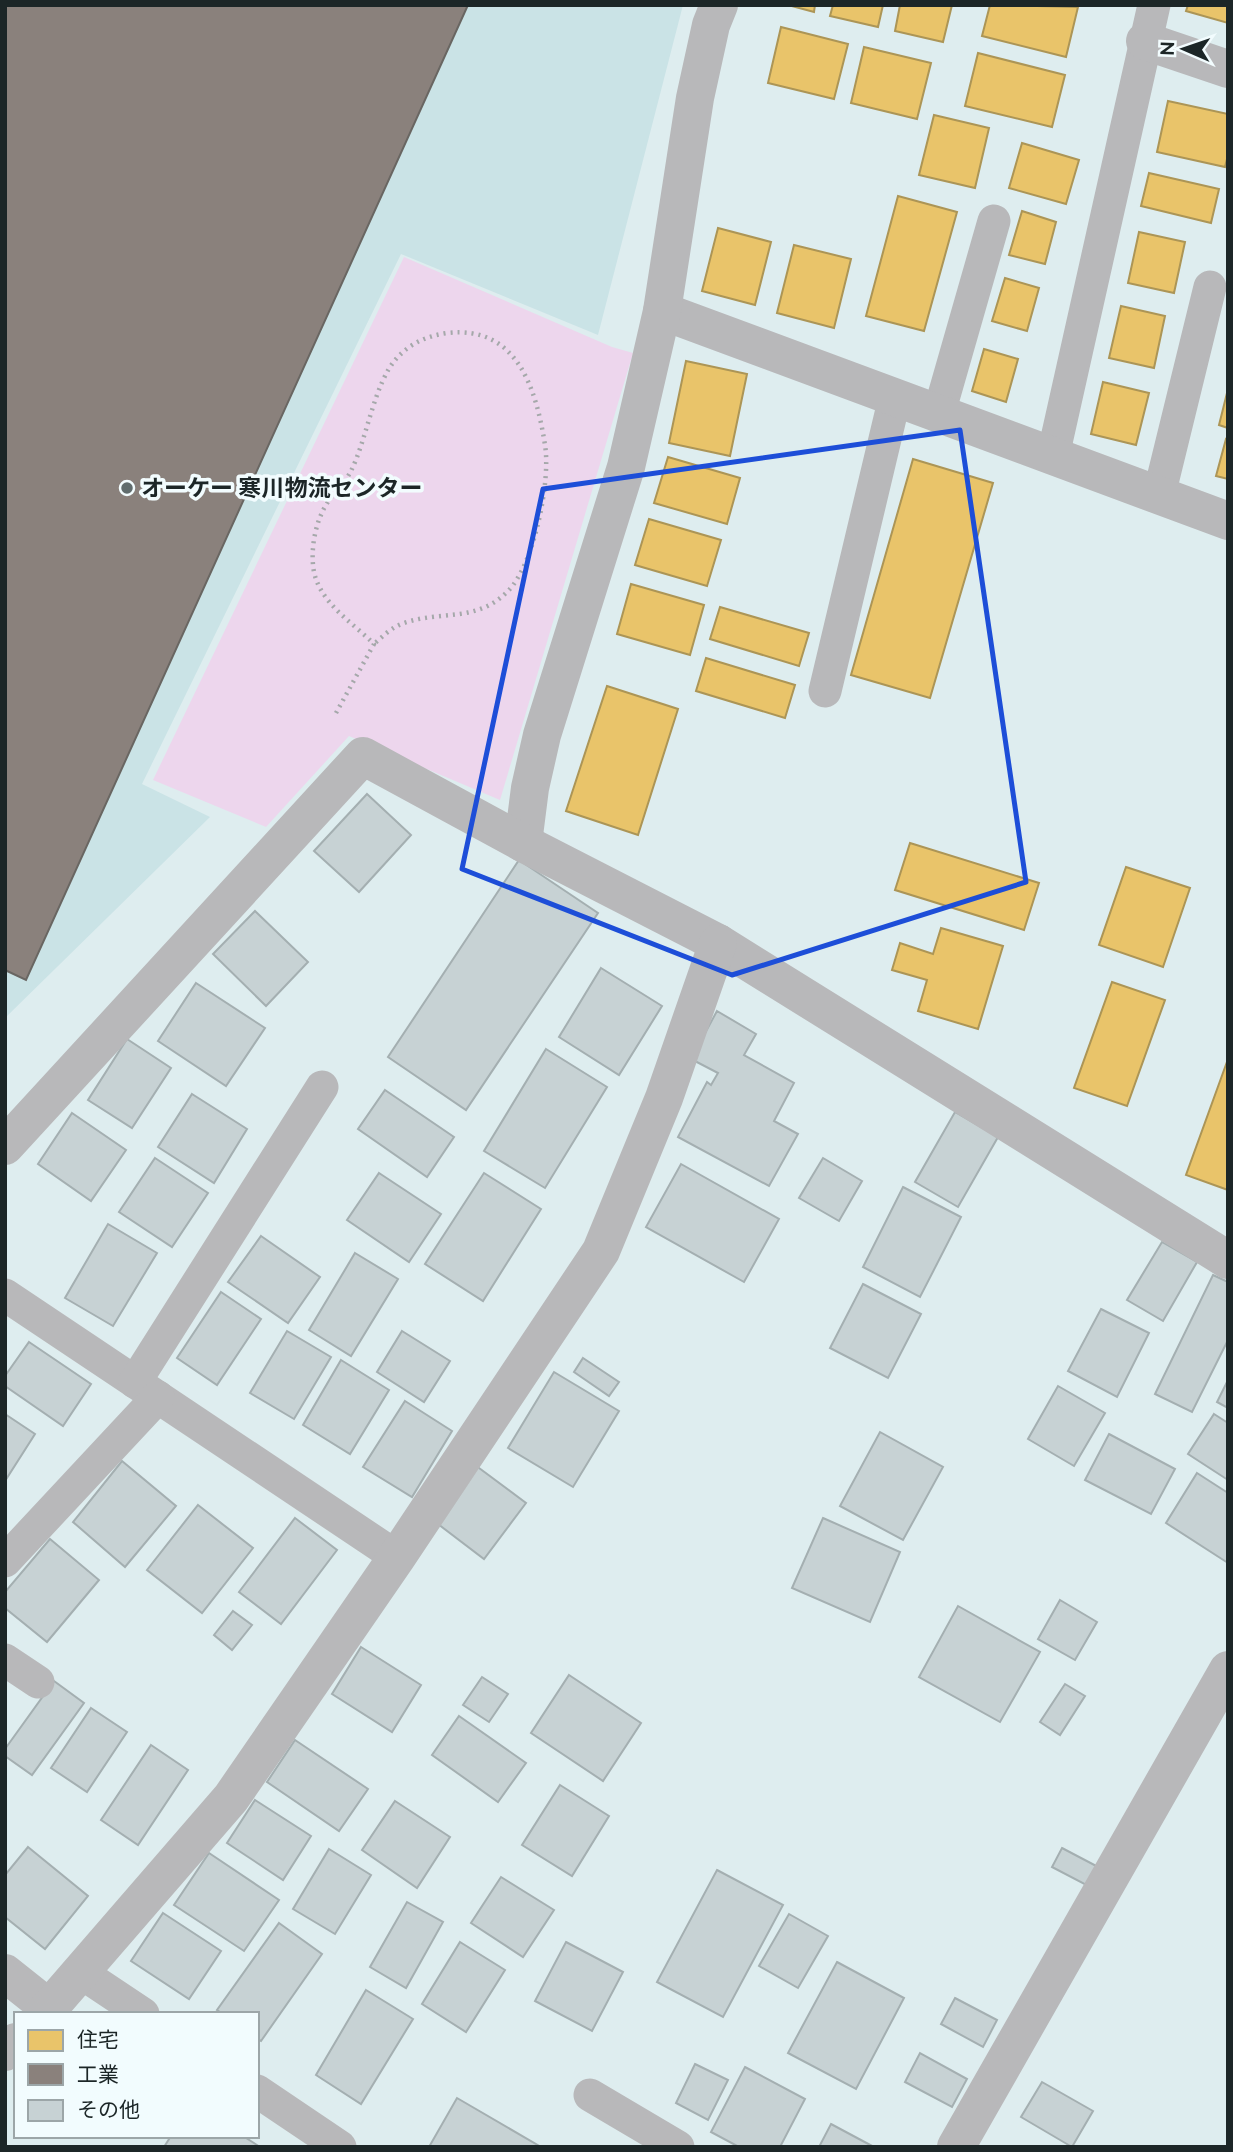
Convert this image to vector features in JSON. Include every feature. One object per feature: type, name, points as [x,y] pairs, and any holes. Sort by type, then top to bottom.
[{"type":"street","points":[[523,843],[530,788],[542,735],[626,467],[662,311],[695,98],[711,25],[719,5]]},
{"type":"street","points":[[1150,23],[1228,69]]},
{"type":"street","points":[[662,311],[1228,521]]},
{"type":"street","points":[[5,1146],[363,756],[523,843],[718,943],[1228,1260]]},
{"type":"street","points":[[5,1973],[46,2011],[231,1798],[397,1557],[601,1251],[664,1098],[718,943]]},
{"type":"street","points":[[956,2147],[1228,1670]]},
{"type":"lane","points":[[1053,456],[1150,23]]},
{"type":"lane","points":[[939,413],[994,221]]},
{"type":"lane","points":[[1159,495],[1210,287]]},
{"type":"lane","points":[[825,691],[895,397]]},
{"type":"lane","points":[[5,1561],[146,1389],[322,1087]]},
{"type":"lane","points":[[5,1295],[397,1557]]},
{"type":"lane","points":[[5,1660],[38,1682]]},
{"type":"lane","points":[[80,1972],[140,2012]]},
{"type":"lane","points":[[259,2092],[340,2147]]},
{"type":"lane","points":[[590,2095],[678,2147]]},
{"type":"path","points":[[367,659],[374,644],[390,630],[405,622],[477,612],[492,603],[509,591],[530,548],[545,487],[546,454],[541,419],[521,367],[505,348],[480,334],[457,331],[427,336],[396,359],[380,389],[350,473],[324,507],[315,532],[314,569],[319,587],[331,605],[374,644]]},
{"type":"highlighted area","points":[[960,430],[1026,882],[732,975],[462,869],[543,489]]},
{"type":"shaded area","name":"オーケー 寒川物流センター","points":[[5,5],[683,5],[598,335],[401,254],[142,784],[210,817],[5,1018]]},
{"type":"shaded area","points":[[404,257],[612,347],[633,353],[500,800],[349,736],[266,827],[153,780]]},
{"type":"building: 住宅","points":[[788,5],[815,5],[814,12]]},
{"type":"building: 住宅","points":[[833,5],[883,5],[878,27],[830,16]]},
{"type":"building: 住宅","points":[[900,5],[952,5],[943,42],[895,31]]},
{"type":"building: 住宅","points":[[990,5],[1078,7],[1066,57],[982,36]]},
{"type":"building: 住宅","points":[[1188,5],[1228,5],[1228,23],[1186,11]]},
{"type":"building: 住宅","points":[[781,27],[848,44],[834,99],[768,83]]},
{"type":"building: 住宅","points":[[864,47],[931,63],[917,119],[851,103]]},
{"type":"building: 住宅","points":[[978,53],[1065,75],[1052,127],[965,106]]},
{"type":"building: 住宅","points":[[1168,101],[1228,114],[1228,155],[1225,167],[1157,152]]},
{"type":"building: 住宅","points":[[934,115],[989,128],[975,188],[919,175]]},
{"type":"building: 住宅","points":[[1022,143],[1079,160],[1066,204],[1009,188]]},
{"type":"building: 住宅","points":[[1149,173],[1219,189],[1211,223],[1141,206]]},
{"type":"building: 住宅","points":[[898,196],[957,212],[924,331],[866,316]]},
{"type":"building: 住宅","points":[[1022,211],[1056,222],[1045,264],[1009,255]]},
{"type":"building: 住宅","points":[[718,228],[771,242],[755,305],[702,291]]},
{"type":"building: 住宅","points":[[1139,232],[1185,242],[1174,293],[1128,283]]},
{"type":"building: 住宅","points":[[794,245],[851,259],[834,328],[777,313]]},
{"type":"building: 住宅","points":[[1005,278],[1039,288],[1027,331],[992,321]]},
{"type":"building: 住宅","points":[[1121,306],[1165,316],[1154,368],[1109,358]]},
{"type":"building: 住宅","points":[[984,349],[1018,359],[1006,402],[972,391]]},
{"type":"building: 住宅","points":[[686,361],[747,374],[730,456],[669,443]]},
{"type":"building: 住宅","points":[[1103,382],[1149,393],[1136,445],[1091,434]]},
{"type":"building: 住宅","points":[[1228,389],[1228,428],[1219,425]]},
{"type":"building: 住宅","points":[[1226,439],[1228,440],[1228,479],[1216,476]]},
{"type":"building: 住宅","points":[[668,457],[740,478],[727,524],[654,503]]},
{"type":"building: 住宅","points":[[913,459],[993,483],[930,698],[851,675]]},
{"type":"building: 住宅","points":[[649,519],[721,540],[707,586],[635,565]]},
{"type":"building: 住宅","points":[[631,584],[704,605],[690,655],[617,634]]},
{"type":"building: 住宅","points":[[720,607],[809,633],[799,666],[710,639]]},
{"type":"building: 住宅","points":[[706,658],[795,685],[785,718],[696,691]]},
{"type":"building: 住宅","points":[[607,686],[678,709],[638,835],[566,811]]},
{"type":"building: 住宅","points":[[910,843],[1039,883],[1024,930],[895,890]]},
{"type":"building: 住宅","points":[[1126,867],[1190,888],[1163,967],[1099,945]]},
{"type":"building: 住宅","points":[[941,928],[1003,946],[978,1029],[918,1011],[927,980],[892,970],[900,943],[933,954]]},
{"type":"building: 住宅","points":[[1112,982],[1165,1000],[1127,1106],[1074,1088]]},
{"type":"building: 住宅","points":[[1228,1059],[1228,1190],[1186,1175]]},
{"type":"building: 工業","name":"オーケー 寒川物流センター","points":[[5,5],[468,5],[26,980],[5,970]]},
{"type":"building: その他","points":[[367,794],[411,835],[359,892],[314,851]]},
{"type":"building: その他","points":[[519,860],[598,913],[466,1110],[388,1057]]},
{"type":"building: その他","points":[[255,911],[308,962],[266,1006],[213,954]]},
{"type":"building: その他","points":[[601,968],[662,1006],[619,1075],[559,1037]]},
{"type":"building: その他","points":[[196,983],[265,1028],[226,1086],[158,1041]]},
{"type":"building: その他","points":[[717,1011],[756,1034],[744,1055],[794,1083],[774,1121],[798,1134],[769,1186],[678,1137],[707,1082],[711,1085],[718,1073],[691,1059]]},
{"type":"building: その他","points":[[127,1039],[171,1068],[132,1128],[88,1100]]},
{"type":"building: その他","points":[[546,1049],[607,1087],[545,1188],[484,1151]]},
{"type":"building: その他","points":[[385,1090],[454,1137],[427,1177],[358,1129]]},
{"type":"building: その他","points":[[192,1094],[247,1129],[214,1183],[158,1147]]},
{"type":"building: その他","points":[[955,1112],[998,1137],[958,1207],[915,1182]]},
{"type":"building: その他","points":[[72,1113],[126,1150],[91,1201],[38,1164]]},
{"type":"building: その他","points":[[155,1158],[208,1193],[172,1247],[119,1212]]},
{"type":"building: その他","points":[[823,1158],[862,1181],[839,1221],[799,1198]]},
{"type":"building: その他","points":[[681,1164],[779,1219],[744,1282],[646,1227]]},
{"type":"building: その他","points":[[379,1173],[441,1214],[409,1262],[347,1220]]},
{"type":"building: その他","points":[[484,1173],[541,1209],[483,1301],[425,1264]]},
{"type":"building: その他","points":[[903,1187],[961,1217],[920,1297],[863,1267]]},
{"type":"building: その他","points":[[108,1224],[157,1253],[113,1326],[65,1298]]},
{"type":"building: その他","points":[[261,1236],[320,1277],[288,1323],[228,1282]]},
{"type":"building: その他","points":[[1162,1242],[1197,1262],[1163,1321],[1127,1300]]},
{"type":"building: その他","points":[[355,1253],[398,1279],[351,1356],[309,1330]]},
{"type":"building: その他","points":[[1213,1275],[1228,1282],[1228,1340],[1192,1412],[1155,1394]]},
{"type":"building: その他","points":[[863,1284],[921,1314],[888,1378],[830,1348]]},
{"type":"building: その他","points":[[221,1292],[261,1319],[217,1385],[177,1358]]},
{"type":"building: その他","points":[[1101,1309],[1149,1333],[1117,1397],[1068,1371]]},
{"type":"building: その他","points":[[287,1331],[331,1357],[294,1419],[250,1393]]},
{"type":"building: その他","points":[[402,1331],[450,1361],[424,1402],[377,1372]]},
{"type":"building: その他","points":[[29,1342],[91,1384],[63,1426],[5,1386],[5,1376]]},
{"type":"building: その他","points":[[583,1358],[619,1382],[609,1396],[574,1372]]},
{"type":"building: その他","points":[[341,1360],[389,1390],[350,1454],[303,1425]]},
{"type":"building: その他","points":[[554,1372],[619,1411],[573,1487],[508,1448]]},
{"type":"building: その他","points":[[1228,1380],[1228,1408],[1217,1402]]},
{"type":"building: その他","points":[[1058,1386],[1105,1413],[1074,1466],[1028,1439]]},
{"type":"building: その他","points":[[405,1401],[452,1431],[412,1497],[363,1467]]},
{"type":"building: その他","points":[[5,1414],[35,1434],[5,1481]]},
{"type":"building: その他","points":[[1214,1414],[1228,1423],[1228,1480],[1188,1454]]},
{"type":"building: その他","points":[[880,1432],[943,1467],[903,1540],[840,1506]]},
{"type":"building: その他","points":[[1109,1434],[1175,1469],[1151,1514],[1085,1480]]},
{"type":"building: その他","points":[[122,1461],[176,1506],[125,1567],[73,1522]]},
{"type":"building: その他","points":[[475,1465],[526,1503],[484,1559],[434,1521]]},
{"type":"building: その他","points":[[1197,1473],[1228,1493],[1228,1563],[1166,1523]]},
{"type":"building: その他","points":[[198,1505],[253,1548],[202,1613],[147,1570]]},
{"type":"building: その他","points":[[295,1518],[337,1550],[281,1624],[239,1592]]},
{"type":"building: その他","points":[[823,1518],[900,1552],[870,1622],[792,1588]]},
{"type":"building: その他","points":[[50,1539],[99,1580],[47,1642],[5,1608],[5,1592]]},
{"type":"building: その他","points":[[1060,1600],[1097,1622],[1075,1660],[1038,1639]]},
{"type":"building: その他","points":[[958,1606],[1040,1652],[1000,1722],[919,1677]]},
{"type":"building: その他","points":[[233,1611],[252,1625],[232,1650],[214,1635]]},
{"type":"building: その他","points":[[361,1647],[421,1685],[392,1732],[332,1694]]},
{"type":"building: その他","points":[[569,1675],[641,1723],[603,1781],[531,1733]]},
{"type":"building: その他","points":[[482,1677],[508,1694],[489,1722],[463,1705]]},
{"type":"building: その他","points":[[54,1681],[84,1703],[32,1775],[5,1756],[5,1749]]},
{"type":"building: その他","points":[[1065,1684],[1085,1696],[1060,1735],[1040,1722]]},
{"type":"building: その他","points":[[91,1708],[127,1732],[87,1792],[51,1768]]},
{"type":"building: その他","points":[[459,1716],[526,1763],[498,1802],[432,1755]]},
{"type":"building: その他","points":[[295,1740],[368,1789],[339,1831],[267,1782]]},
{"type":"building: その他","points":[[151,1745],[188,1770],[138,1845],[101,1820]]},
{"type":"building: その他","points":[[560,1785],[609,1816],[572,1876],[522,1845]]},
{"type":"building: その他","points":[[255,1800],[311,1836],[283,1880],[227,1843]]},
{"type":"building: その他","points":[[395,1801],[450,1837],[417,1888],[362,1850]]},
{"type":"building: その他","points":[[28,1847],[88,1896],[45,1949],[5,1917],[5,1875]]},
{"type":"building: その他","points":[[1062,1848],[1102,1869],[1092,1888],[1052,1867]]},
{"type":"building: その他","points":[[329,1849],[371,1875],[335,1934],[293,1909]]},
{"type":"building: その他","points":[[209,1853],[279,1900],[244,1951],[174,1905]]},
{"type":"building: その他","points":[[717,1870],[783,1905],[723,2017],[657,1982]]},
{"type":"building: その他","points":[[501,1877],[554,1910],[523,1957],[471,1923]]},
{"type":"building: その他","points":[[407,1902],[443,1922],[406,1988],[370,1967]]},
{"type":"building: その他","points":[[163,1913],[221,1951],[189,1999],[131,1961]]},
{"type":"building: その他","points":[[789,1914],[828,1936],[798,1988],[759,1966]]},
{"type":"building: その他","points":[[279,1923],[322,1954],[261,2041],[259,2012],[217,2010]]},
{"type":"building: その他","points":[[460,1942],[505,1970],[466,2032],[422,2004]]},
{"type":"building: その他","points":[[566,1942],[623,1972],[592,2031],[535,2001]]},
{"type":"building: その他","points":[[837,1962],[904,1998],[856,2089],[788,2053]]},
{"type":"building: その他","points":[[366,1990],[413,2019],[361,2104],[316,2075]]},
{"type":"building: その他","points":[[955,1998],[997,2020],[983,2047],[941,2024]]},
{"type":"building: その他","points":[[920,2053],[967,2079],[952,2107],[905,2082]]},
{"type":"building: その他","points":[[695,2064],[728,2080],[708,2120],[676,2103]]},
{"type":"building: その他","points":[[745,2067],[805,2099],[780,2147],[739,2147],[711,2132]]},
{"type":"building: その他","points":[[1042,2082],[1093,2111],[1072,2147],[1021,2117]]},
{"type":"building: その他","points":[[457,2098],[541,2147],[429,2147]]},
{"type":"building: その他","points":[[831,2124],[874,2147],[819,2147]]},
{"type":"building: その他","points":[[170,2138],[246,2138],[260,2147],[164,2147]]},
{"type":"place","name":"オーケー 寒川物流センター","points":[[127,488]]}]
